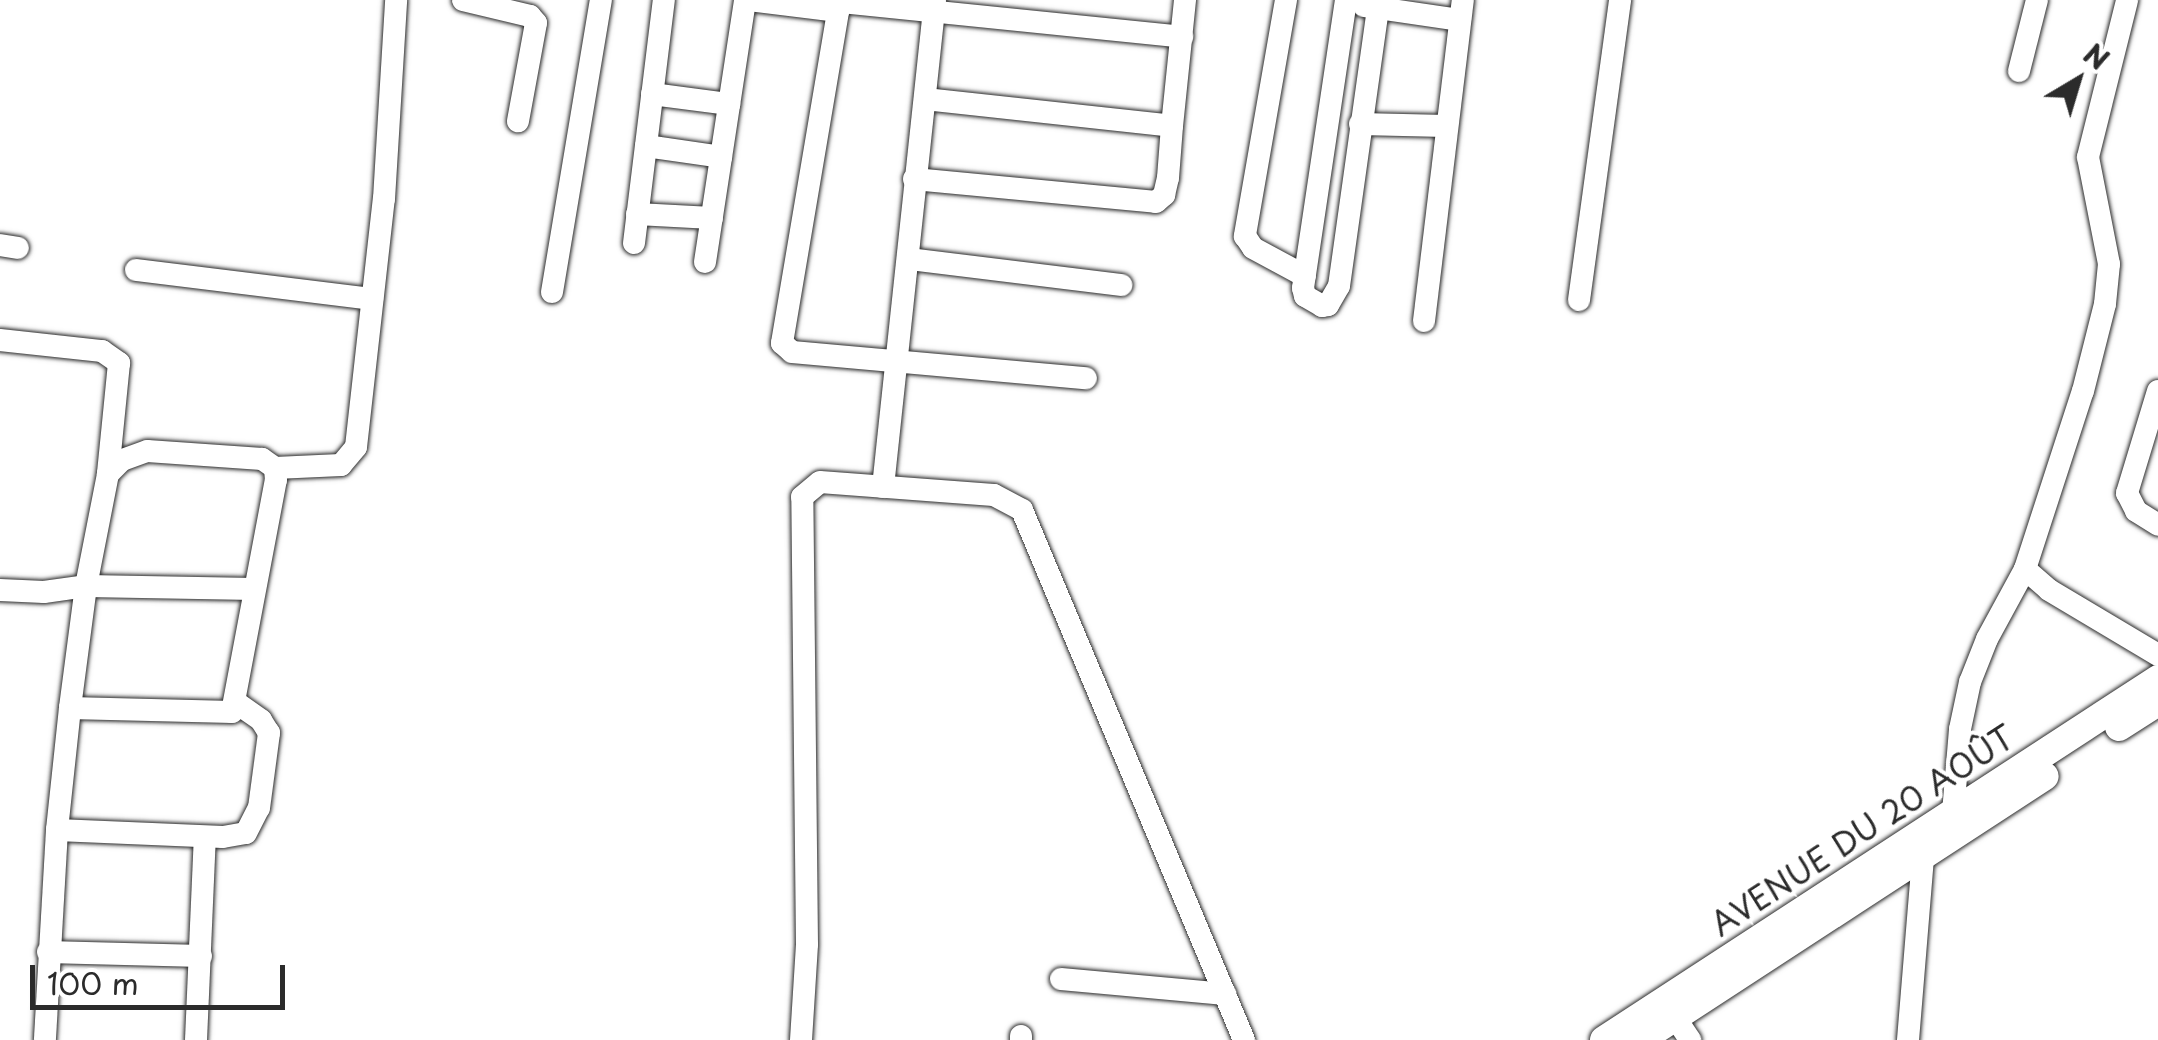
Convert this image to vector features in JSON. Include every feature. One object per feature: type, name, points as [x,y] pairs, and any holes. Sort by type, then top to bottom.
[{"type":"main road","name":"AVENUE DU 20 AOÛT","points":[[1604,1040],[2158,679]]},
{"type":"main road","name":"AVENUE DU 20 AOÛT","points":[[1640,1040],[2158,702]]},
{"type":"street","points":[[108,474],[122,460],[147,451],[262,460],[274,468],[341,465],[353,453],[384,199],[396,0]]},
{"type":"street","points":[[463,0],[530,16],[536,22],[518,121]]},
{"type":"street","points":[[552,292],[601,0]]},
{"type":"street","points":[[634,243],[664,0]]},
{"type":"street","points":[[706,262],[747,0],[934,7],[1182,37]]},
{"type":"street","points":[[914,179],[1156,202],[1164,195],[1168,178],[1185,0]]},
{"type":"street","points":[[1286,0],[1246,236],[1253,248],[1305,276]]},
{"type":"street","points":[[1579,300],[1620,0]]},
{"type":"street","points":[[2019,71],[2038,0]]},
{"type":"street","points":[[1953,813],[1960,728],[1970,682],[1986,639],[2024,569],[2083,391],[2105,304],[2110,264],[2090,184],[2088,157],[2127,0]]},
{"type":"street","points":[[1378,4],[1339,286],[1328,305],[1317,304],[1306,296],[1305,276],[1346,2],[1378,4],[1462,10],[1424,321]]},
{"type":"street","points":[[839,4],[782,343],[792,352],[1086,378]]},
{"type":"street","points":[[883,487],[934,7]]},
{"type":"street","points":[[652,94],[730,104]]},
{"type":"street","points":[[924,99],[1172,126]]},
{"type":"street","points":[[1360,124],[1446,126]]},
{"type":"street","points":[[646,146],[721,157]]},
{"type":"street","points":[[637,214],[712,218]]},
{"type":"street","points":[[908,259],[1121,285]]},
{"type":"street","points":[[136,270],[372,299]]},
{"type":"street","points":[[0,340],[114,356],[119,364],[108,474],[86,586],[70,708],[57,830],[45,1040]]},
{"type":"street","points":[[2158,392],[2127,494],[2136,511],[2158,526]]},
{"type":"street","points":[[70,708],[225,715],[237,703],[254,589],[276,487],[274,468]]},
{"type":"street","points":[[801,1040],[807,944],[802,496],[820,482],[994,495],[1022,510],[1244,1040]]},
{"type":"street","points":[[2024,569],[2049,590],[2158,655]]},
{"type":"street","points":[[0,590],[44,592],[86,586],[254,589]]},
{"type":"street","points":[[57,830],[205,837],[243,834],[259,808],[269,733],[261,720],[237,703]]},
{"type":"street","points":[[196,1040],[205,837]]},
{"type":"street","points":[[1908,1040],[1924,857]]},
{"type":"street","points":[[48,952],[201,956]]},
{"type":"street","points":[[1061,979],[1225,994]]},
{"type":"street","points":[[1674,1016],[1690,1040]]}]
